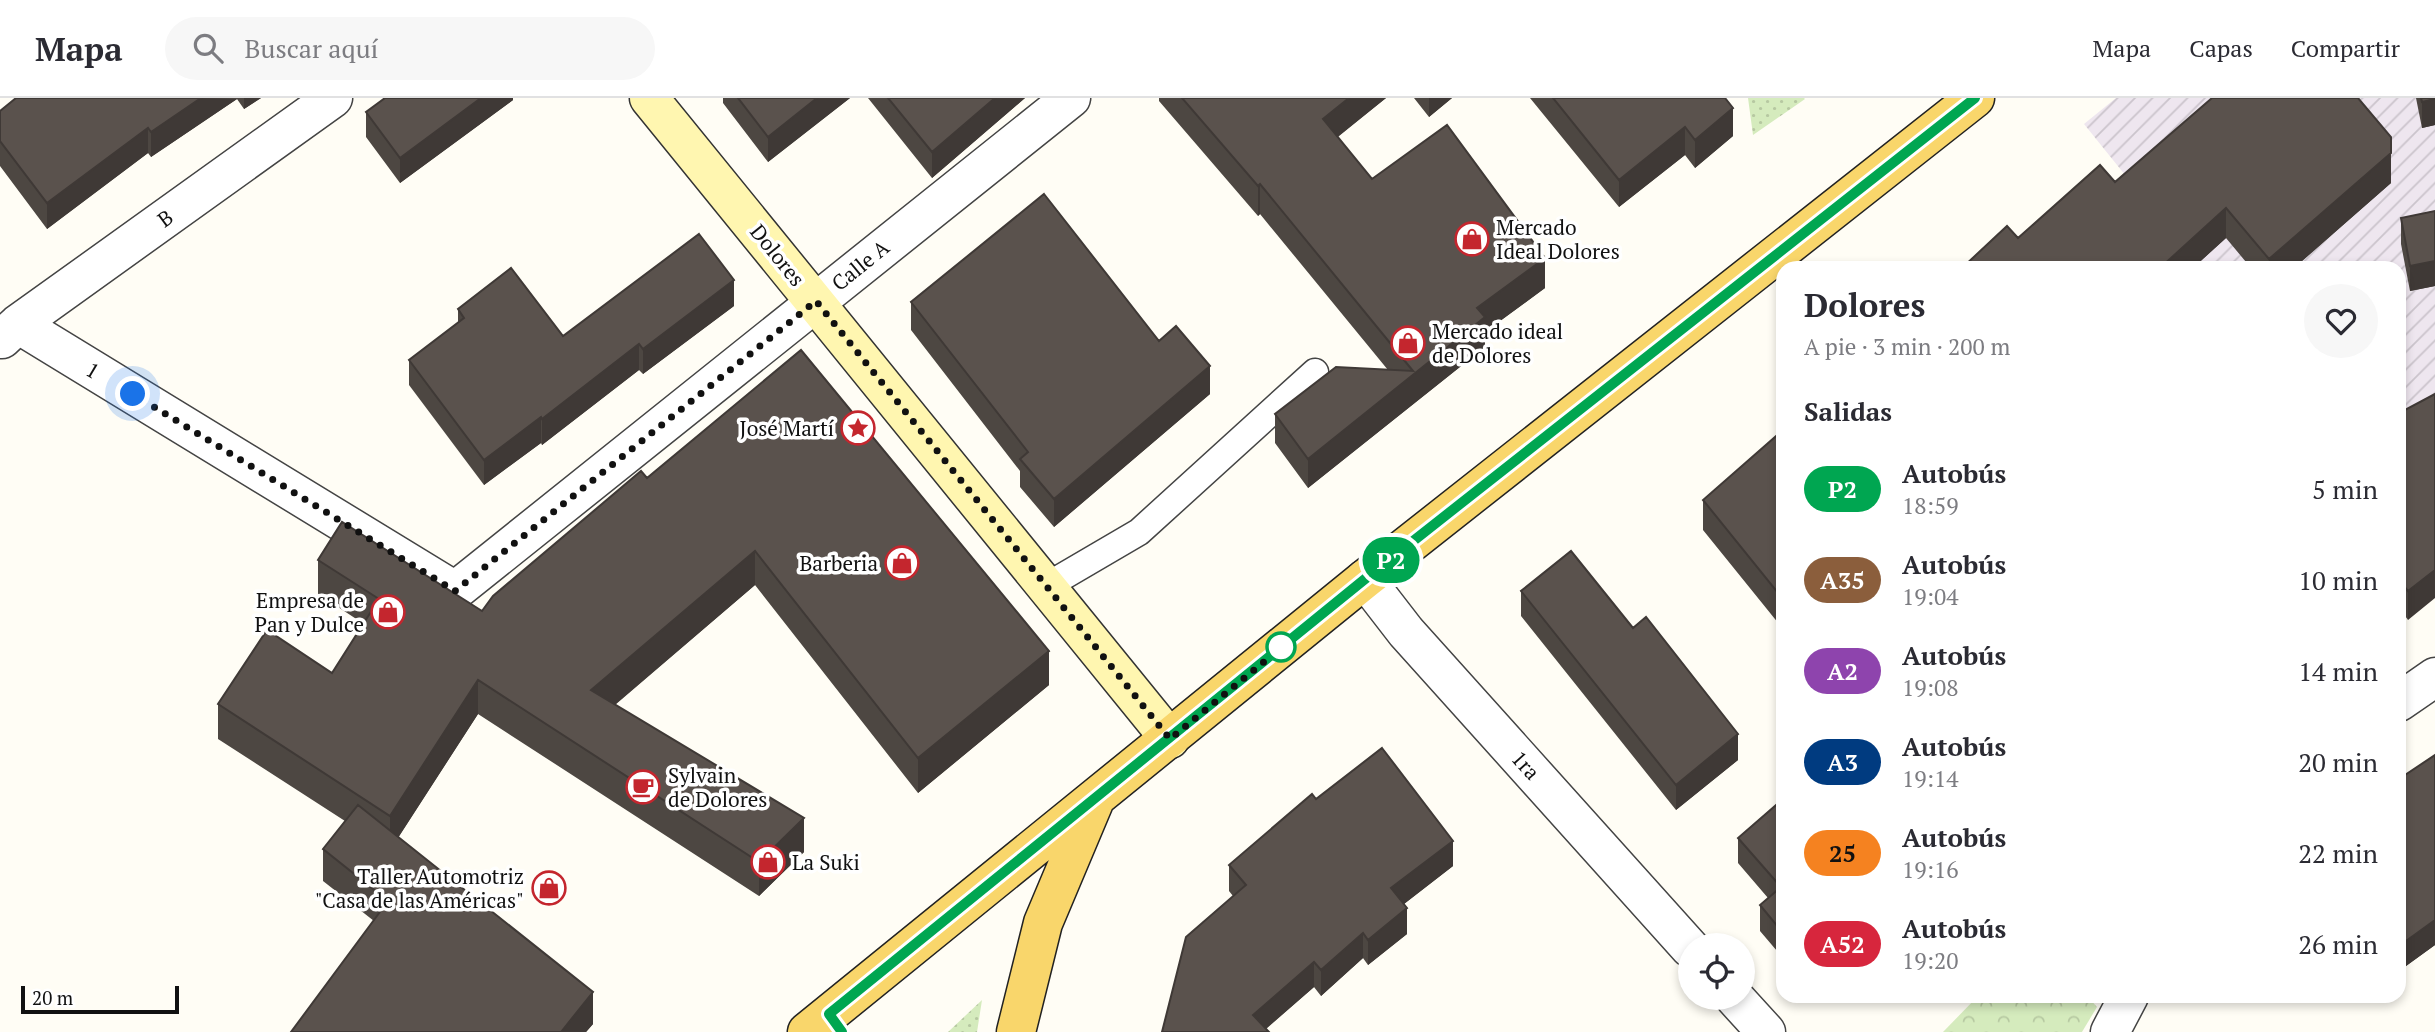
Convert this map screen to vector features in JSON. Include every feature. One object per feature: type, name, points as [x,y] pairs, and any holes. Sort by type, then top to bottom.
[{"type":"main road","points":[[826,1026],[1095,799],[1365,579],[1975,98]]},
{"type":"main road","points":[[1016,1032],[1043,923],[1095,799]]},
{"type":"street","name":"B","points":[[9,332],[333,98]]},
{"type":"street","name":"Dolores","points":[[649,98],[1170,739]]},
{"type":"street","name":"Calle A","points":[[455,591],[1071,98]]},
{"type":"street","name":"1","points":[[9,332],[455,591]]},
{"type":"street","name":"1ra","points":[[1365,579],[1406,632],[1678,935]]},
{"type":"street","points":[[2406,697],[2435,677]]},
{"type":"street","points":[[2110,1032],[2125,1003]]},
{"type":"street","points":[[1746,1010],[1766,1032]]},
{"type":"lane","points":[[1045,587],[1139,532],[1315,372]]},
{"type":"shaded area","points":[[2116,98],[2435,98],[2435,410],[2406,412],[2406,261],[2194,261],[2084,124]]},
{"type":"green space","points":[[1748,98],[1804,98],[1805,99],[1753,135]]},
{"type":"green space","points":[[982,1000],[977,1032],[948,1032]]},
{"type":"green space","points":[[1971,1003],[2093,1003],[2097,1007],[2082,1032],[1943,1032]]},
{"type":"building","points":[[16,98],[201,98],[151,132],[148,128],[47,203],[0,141],[0,111]]},
{"type":"building","points":[[385,98],[481,98],[400,158],[366,112]]},
{"type":"building","points":[[738,98],[817,98],[768,137]]},
{"type":"building","points":[[888,98],[995,98],[932,152]]},
{"type":"building","points":[[1182,98],[1349,98],[1323,119],[1372,179],[1447,125],[1545,258],[1477,308],[1485,317],[1308,459],[1275,414],[1336,367],[1413,371],[1260,184],[1258,186]]},
{"type":"building","points":[[1553,98],[1725,98],[1733,108],[1695,140],[1685,127],[1619,180]]},
{"type":"building","points":[[2212,98],[2358,98],[2391,137],[2391,153],[2269,259],[2226,208],[2168,261],[1970,261],[2007,226],[2018,238],[2100,165],[2115,182]]},
{"type":"building","points":[[2421,98],[2435,98],[2435,99],[2422,102]]},
{"type":"building","points":[[1044,194],[1159,341],[1176,326],[1210,366],[1054,499],[1020,459],[1028,452],[911,302]]},
{"type":"building","points":[[2435,211],[2435,261],[2410,266],[2401,218]]},
{"type":"building","points":[[699,234],[734,280],[643,349],[639,344],[484,460],[409,360],[464,318],[458,309],[511,268],[563,336]]},
{"type":"building","points":[[801,350],[1049,651],[918,758],[755,551],[591,690],[804,818],[759,862],[478,680],[390,816],[218,704],[267,630],[332,673],[379,599],[318,560],[342,522],[482,611],[493,596],[641,471],[647,478]]},
{"type":"building","points":[[2435,394],[2435,570],[2408,591],[2406,589],[2406,409]]},
{"type":"building","points":[[1776,436],[1776,590],[1703,500]]},
{"type":"building","points":[[1571,551],[1633,628],[1646,617],[1738,734],[1676,785],[1521,591]]},
{"type":"building","points":[[1382,748],[1453,841],[1391,888],[1407,908],[1368,940],[1363,933],[1321,970],[1314,962],[1253,1015],[1269,1032],[1162,1032],[1186,937],[1246,885],[1229,865],[1312,794],[1316,799]]},
{"type":"building","points":[[2435,755],[2435,920],[2406,941],[2406,774]]},
{"type":"building","points":[[358,805],[593,992],[561,1032],[291,1032],[388,901],[323,849]]},
{"type":"building","points":[[1776,805],[1776,881],[1738,838]]},
{"type":"building","points":[[1776,891],[1776,924],[1760,905]]},
{"type":"bus line","name":"P2","points":[[842,1032],[829,1014],[1365,579],[1975,98]]},
{"type":"place","name":"Mercado Ideal Dolores","points":[[1472,239]]},
{"type":"place","name":"Mercado ideal de Dolores","points":[[1408,343]]},
{"type":"place","name":"José Martí","points":[[858,428]]},
{"type":"place","name":"Barberia","points":[[902,563]]},
{"type":"place","name":"Empresa de Pan y Dulce","points":[[388,612]]},
{"type":"place","name":"Sylvain de Dolores","points":[[643,787]]},
{"type":"place","name":"La Suki","points":[[768,862]]},
{"type":"place","name":"Taller Automotriz \"Casa de las Américas\"","points":[[549,888]]},
{"type":"route","points":[[133,394],[455,591],[816,301],[1170,739],[1287,643],[1281,647]]}]
